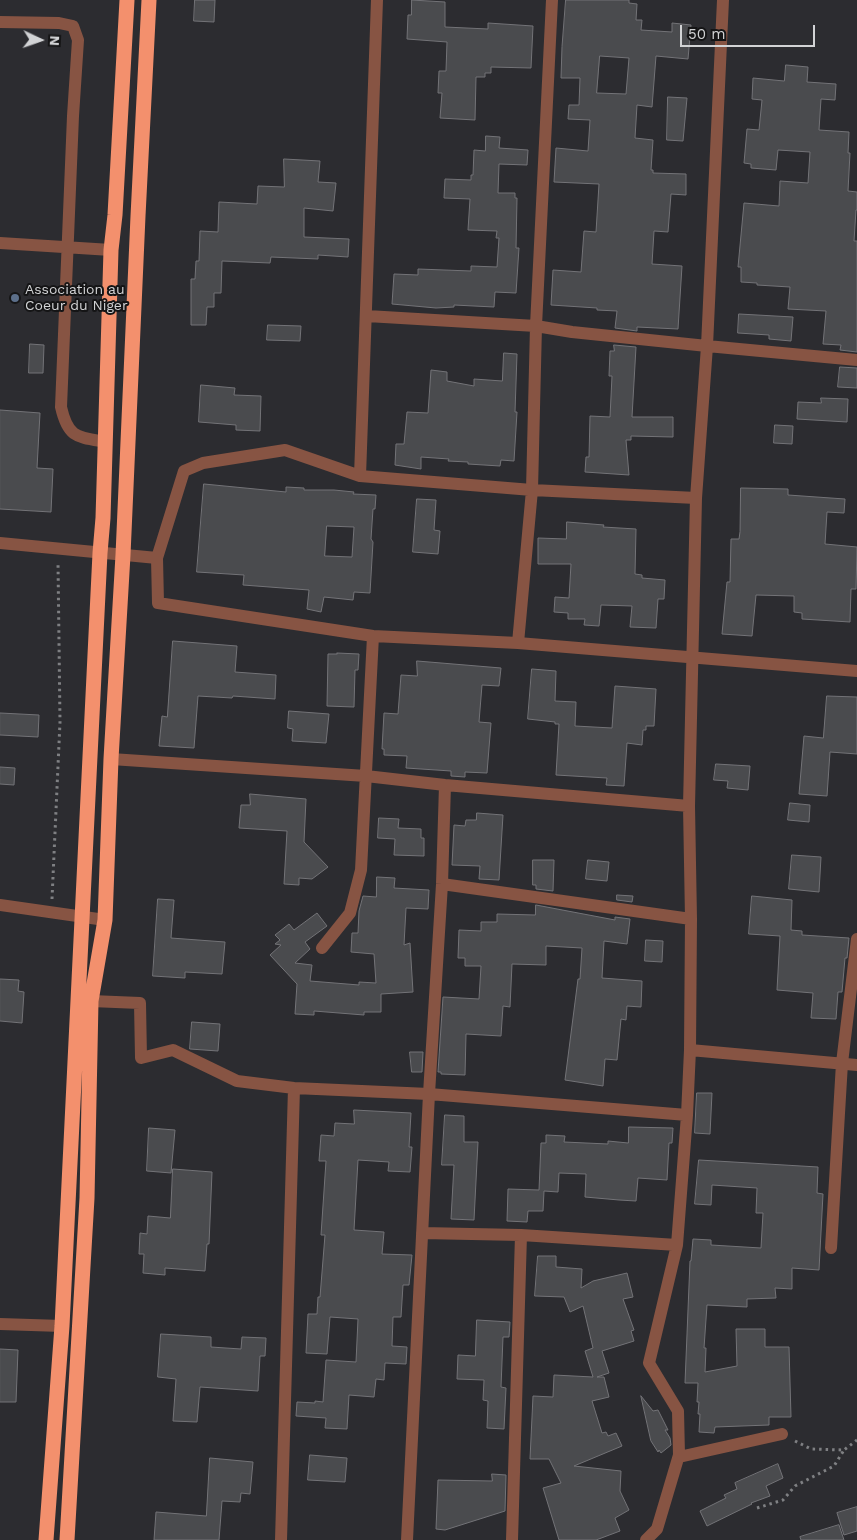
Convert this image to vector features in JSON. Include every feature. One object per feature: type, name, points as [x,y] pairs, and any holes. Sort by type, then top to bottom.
[{"type":"highway","points":[[46,1540],[62,1326],[106,442],[111,250],[115,215],[127,0]]},
{"type":"highway","points":[[67,1540],[87,1198],[91,1001],[105,920],[111,759],[124,555],[138,216],[150,0]]},
{"type":"street","points":[[360,476],[377,0]]},
{"type":"street","points":[[518,643],[532,490],[536,326],[552,0]]},
{"type":"street","points":[[646,1540],[657,1529],[679,1457],[678,1411],[649,1363],[677,1245],[687,1115],[690,1050],[691,919],[689,806],[696,498],[707,346],[723,0]]},
{"type":"street","points":[[0,22],[59,23],[73,26],[78,40],[61,407],[65,422],[78,437],[106,442]]},
{"type":"street","points":[[0,243],[111,250]]},
{"type":"street","points":[[367,316],[536,326],[572,332],[857,360]]},
{"type":"street","points":[[696,498],[532,490],[360,476],[285,450],[203,463],[184,471],[157,558],[158,603],[373,636],[518,643],[857,671]]},
{"type":"street","points":[[0,543],[157,558]]},
{"type":"street","points":[[322,948],[350,913],[361,870],[373,636]]},
{"type":"street","points":[[111,759],[366,776],[445,785],[689,806]]},
{"type":"street","points":[[407,1540],[429,1094],[442,884],[445,785]]},
{"type":"street","points":[[442,884],[691,919]]},
{"type":"street","points":[[0,905],[105,920]]},
{"type":"street","points":[[832,1248],[842,1064],[857,938]]},
{"type":"street","points":[[91,1001],[140,1002],[141,1058],[173,1050],[237,1081],[294,1088],[429,1094],[687,1115]]},
{"type":"street","points":[[690,1050],[857,1065]]},
{"type":"street","points":[[281,1540],[294,1088]]},
{"type":"street","points":[[422,1233],[521,1235],[677,1245]]},
{"type":"street","points":[[512,1540],[521,1235]]},
{"type":"street","points":[[0,1324],[62,1326]]},
{"type":"street","points":[[679,1457],[782,1434]]},
{"type":"path","points":[[51,913],[60,722],[58,548]]},
{"type":"path","points":[[782,1434],[811,1448],[844,1450]]},
{"type":"path","points":[[757,1508],[783,1500],[796,1486],[834,1466],[844,1450],[857,1440]]},
{"type":"building","points":[[195,0],[215,0],[214,22],[194,21]]},
{"type":"building","points":[[412,0],[445,2],[445,27],[488,29],[488,23],[533,26],[531,68],[491,67],[491,73],[485,73],[485,77],[476,77],[475,120],[440,118],[442,93],[438,93],[439,71],[446,71],[447,42],[407,39],[408,15],[411,15]]},
{"type":"building","points":[[566,0],[629,0],[629,3],[637,4],[636,20],[642,20],[641,30],[672,32],[672,23],[691,25],[688,59],[656,56],[652,107],[637,105],[635,138],[653,140],[651,170],[653,170],[653,173],[686,174],[686,195],[671,194],[668,232],[654,231],[652,264],[682,266],[678,329],[637,327],[637,331],[615,328],[617,311],[551,305],[553,270],[581,272],[584,231],[596,232],[599,184],[554,182],[556,148],[588,151],[590,120],[568,119],[569,105],[579,105],[580,78],[561,78]],"holes":[[[600,56],[629,58],[626,94],[597,93]]]},
{"type":"building","points":[[786,65],[808,67],[807,82],[836,84],[835,100],[821,99],[819,130],[849,132],[848,191],[857,192],[854,241],[857,241],[857,352],[840,350],[841,345],[823,344],[826,311],[788,309],[790,287],[741,282],[741,267],[738,267],[744,203],[779,206],[780,181],[808,183],[810,152],[778,150],[776,170],[751,168],[751,164],[744,163],[747,129],[759,130],[762,100],[752,99],[753,78],[784,81]]},
{"type":"building","points":[[668,97],[687,98],[683,141],[667,140]]},
{"type":"building","points":[[486,136],[500,137],[499,148],[528,150],[527,165],[499,164],[498,193],[515,193],[515,198],[517,198],[516,248],[519,248],[516,293],[495,292],[494,307],[454,305],[454,307],[436,308],[392,304],[394,274],[418,275],[418,269],[471,271],[471,266],[497,267],[499,238],[496,238],[497,231],[468,230],[470,199],[444,198],[445,179],[471,180],[474,150],[485,151]]},
{"type":"building","points":[[284,159],[320,161],[318,182],[336,183],[333,211],[304,208],[304,237],[349,239],[348,257],[318,255],[318,259],[271,257],[270,263],[222,261],[221,293],[214,293],[214,307],[207,307],[206,325],[191,325],[191,279],[195,279],[196,261],[199,261],[200,231],[218,232],[219,202],[257,204],[258,186],[284,187]]},
{"type":"building","points":[[739,314],[793,317],[791,341],[769,339],[769,335],[738,333]]},
{"type":"building","points":[[268,325],[301,326],[300,341],[267,340]]},
{"type":"building","points":[[30,344],[44,345],[43,373],[29,373]]},
{"type":"building","points":[[614,345],[636,347],[632,417],[673,417],[673,437],[631,436],[631,440],[626,440],[629,475],[585,472],[586,457],[589,457],[590,416],[610,417],[612,376],[609,376],[610,351],[614,351]]},
{"type":"building","points":[[504,353],[517,354],[515,412],[517,412],[514,461],[501,460],[500,466],[468,464],[468,462],[448,461],[449,459],[421,457],[421,469],[395,465],[396,444],[404,444],[407,412],[428,413],[431,370],[447,372],[447,381],[474,386],[474,379],[502,381]]},
{"type":"building","points":[[840,367],[857,368],[857,388],[838,387]]},
{"type":"building","points":[[201,385],[235,388],[234,395],[261,396],[260,431],[236,430],[236,425],[199,422]]},
{"type":"building","points":[[821,398],[848,399],[847,422],[797,419],[798,402],[821,403]]},
{"type":"building","points":[[0,410],[40,413],[37,468],[53,469],[51,512],[0,509]]},
{"type":"building","points":[[775,425],[793,426],[792,444],[774,443]]},
{"type":"building","points":[[204,484],[286,492],[286,487],[376,495],[371,539],[373,542],[370,593],[354,592],[353,600],[324,597],[321,612],[307,609],[309,590],[243,585],[244,575],[197,572]],"holes":[[[327,526],[354,527],[352,557],[325,556]]]},
{"type":"building","points":[[741,488],[788,489],[788,495],[845,499],[844,513],[827,512],[825,544],[857,547],[856,589],[851,589],[850,622],[802,619],[802,613],[794,612],[794,596],[756,595],[752,636],[722,634],[727,582],[730,582],[731,539],[739,539],[740,532]]},
{"type":"building","points":[[417,499],[436,500],[434,530],[440,531],[438,554],[413,552]]},
{"type":"building","points":[[567,522],[636,529],[635,574],[642,575],[642,578],[665,580],[664,599],[658,599],[656,628],[630,627],[632,606],[601,605],[599,626],[584,625],[585,619],[568,619],[568,613],[554,612],[555,597],[569,598],[571,564],[538,564],[538,538],[566,539]]},
{"type":"building","points":[[173,641],[237,646],[235,672],[276,675],[275,699],[198,696],[194,748],[159,746],[162,716],[167,717]]},
{"type":"building","points":[[328,654],[359,654],[358,670],[355,670],[354,707],[327,706]]},
{"type":"building","points":[[417,661],[501,668],[499,686],[482,685],[479,722],[491,723],[487,773],[465,772],[465,777],[451,776],[451,771],[406,768],[407,756],[384,755],[384,749],[382,749],[384,713],[398,714],[401,675],[417,676]]},
{"type":"building","points":[[532,669],[556,671],[555,701],[576,702],[575,726],[612,728],[615,686],[656,689],[654,726],[646,726],[646,730],[643,730],[642,745],[627,743],[624,786],[606,785],[607,778],[556,775],[559,724],[528,719]]},
{"type":"building","points":[[827,696],[857,697],[857,754],[830,752],[827,796],[799,794],[804,736],[823,738]]},
{"type":"building","points":[[289,711],[329,714],[326,743],[292,741],[293,729],[288,728]]},
{"type":"building","points":[[0,713],[39,715],[38,737],[0,735]]},
{"type":"building","points":[[716,764],[750,766],[748,790],[727,788],[728,781],[714,780]]},
{"type":"building","points":[[0,767],[15,768],[14,785],[0,784]]},
{"type":"building","points":[[250,794],[306,799],[304,842],[328,867],[312,879],[299,878],[299,885],[284,884],[287,831],[239,828],[241,805],[250,805]]},
{"type":"building","points":[[790,803],[810,805],[809,822],[788,820]]},
{"type":"building","points":[[477,813],[503,815],[499,880],[479,879],[480,866],[452,865],[454,825],[465,826],[466,820],[476,820]]},
{"type":"building","points":[[379,818],[399,819],[398,828],[421,829],[421,838],[424,838],[424,856],[394,855],[395,839],[378,838]]},
{"type":"building","points":[[792,855],[821,857],[819,892],[789,889]]},
{"type":"building","points":[[533,860],[554,860],[553,891],[536,889],[536,885],[533,885]]},
{"type":"building","points":[[588,860],[609,862],[607,881],[586,879]]},
{"type":"building","points":[[377,877],[395,878],[394,888],[429,890],[428,909],[406,908],[404,945],[410,943],[413,992],[381,994],[381,1012],[364,1012],[364,1015],[314,1011],[314,1015],[295,1014],[297,984],[270,955],[281,945],[275,944],[280,940],[275,935],[289,924],[294,930],[317,913],[327,926],[305,942],[310,949],[295,963],[312,965],[310,981],[359,985],[359,982],[376,983],[374,954],[351,952],[352,933],[358,933],[359,911],[363,896],[376,897]]},
{"type":"building","points":[[617,895],[633,896],[632,902],[617,900]]},
{"type":"building","points":[[752,896],[792,900],[791,930],[802,931],[802,935],[849,938],[842,992],[838,992],[836,1019],[811,1018],[813,993],[777,990],[780,936],[749,934]]},
{"type":"building","points":[[158,899],[174,900],[171,938],[225,942],[222,974],[185,972],[185,978],[153,976]]},
{"type":"building","points":[[536,905],[615,920],[615,917],[630,919],[627,944],[604,941],[602,978],[642,981],[641,1007],[627,1006],[626,1020],[621,1019],[617,1060],[605,1059],[603,1086],[565,1080],[578,979],[580,979],[582,948],[546,946],[546,965],[512,964],[510,1007],[503,1006],[501,1036],[466,1034],[465,1075],[441,1074],[441,1072],[438,1072],[443,997],[479,999],[481,966],[465,966],[465,958],[458,958],[459,930],[481,931],[481,922],[497,922],[497,914],[535,915]]},
{"type":"building","points":[[646,940],[663,941],[662,962],[645,961]]},
{"type":"building","points":[[0,979],[19,980],[18,991],[24,992],[22,1023],[0,1021]]},
{"type":"building","points":[[192,1022],[220,1024],[218,1051],[190,1049]]},
{"type":"building","points":[[410,1052],[423,1052],[422,1072],[412,1072]]},
{"type":"building","points":[[697,1093],[712,1093],[710,1134],[695,1133]]},
{"type":"building","points":[[354,1110],[411,1113],[409,1147],[412,1147],[410,1172],[388,1171],[389,1162],[358,1160],[354,1230],[384,1232],[382,1254],[412,1255],[409,1285],[403,1285],[401,1317],[393,1317],[392,1346],[407,1347],[406,1364],[385,1363],[384,1380],[376,1379],[374,1397],[349,1395],[347,1429],[325,1428],[326,1418],[296,1416],[297,1402],[323,1402],[326,1360],[356,1362],[358,1319],[330,1317],[327,1354],[306,1353],[308,1314],[317,1314],[318,1297],[320,1297],[325,1235],[321,1235],[326,1161],[319,1161],[321,1135],[334,1136],[335,1123],[354,1124]]},
{"type":"building","points":[[445,1115],[464,1116],[464,1142],[478,1142],[474,1220],[451,1219],[454,1165],[442,1165]]},
{"type":"building","points":[[629,1127],[673,1128],[672,1143],[669,1143],[667,1180],[638,1178],[636,1201],[619,1200],[585,1197],[586,1174],[559,1173],[558,1192],[544,1191],[543,1211],[528,1211],[527,1222],[507,1221],[508,1189],[539,1190],[541,1143],[546,1143],[546,1135],[565,1136],[564,1142],[608,1144],[608,1141],[628,1143]]},
{"type":"building","points":[[149,1128],[175,1130],[171,1173],[147,1171]]},
{"type":"building","points":[[699,1160],[818,1167],[817,1193],[823,1194],[819,1270],[792,1268],[792,1289],[775,1288],[776,1298],[747,1299],[747,1307],[707,1305],[704,1348],[706,1348],[705,1372],[737,1366],[736,1329],[765,1329],[765,1347],[789,1347],[791,1417],[769,1417],[769,1425],[715,1427],[714,1433],[699,1432],[698,1383],[685,1383],[690,1261],[693,1239],[711,1240],[711,1245],[761,1248],[763,1213],[756,1213],[757,1188],[712,1185],[711,1205],[695,1204]]},
{"type":"building","points":[[173,1169],[212,1172],[209,1244],[207,1244],[205,1271],[165,1268],[165,1275],[143,1273],[144,1254],[139,1254],[140,1233],[147,1234],[148,1216],[170,1218]]},
{"type":"building","points":[[538,1256],[556,1256],[556,1267],[582,1269],[581,1288],[593,1281],[627,1273],[633,1297],[623,1299],[634,1330],[631,1331],[634,1341],[602,1351],[609,1373],[597,1377],[604,1377],[609,1397],[592,1401],[602,1433],[606,1432],[608,1436],[616,1433],[622,1446],[574,1466],[621,1471],[620,1491],[629,1510],[615,1518],[620,1531],[596,1540],[559,1540],[543,1488],[561,1483],[549,1459],[530,1459],[533,1396],[553,1397],[554,1375],[593,1377],[585,1351],[593,1348],[583,1306],[570,1312],[564,1297],[535,1296]]},
{"type":"building","points":[[477,1320],[510,1322],[509,1337],[503,1337],[501,1387],[506,1388],[504,1429],[487,1428],[488,1401],[483,1400],[484,1380],[457,1379],[458,1355],[475,1356]]},
{"type":"building","points":[[161,1334],[211,1337],[211,1347],[241,1349],[242,1337],[266,1338],[265,1356],[260,1356],[258,1391],[200,1387],[197,1422],[173,1421],[176,1379],[158,1377]]},
{"type":"building","points":[[0,1349],[18,1350],[16,1402],[0,1402]]},
{"type":"building","points":[[641,1396],[653,1411],[658,1410],[668,1430],[665,1430],[670,1438],[671,1445],[661,1453],[659,1450],[658,1452],[651,1441]]},
{"type":"building","points":[[310,1455],[347,1458],[345,1482],[308,1480]]},
{"type":"building","points":[[210,1458],[253,1462],[250,1494],[241,1493],[240,1502],[222,1501],[219,1540],[154,1540],[156,1512],[206,1516]]},
{"type":"building","points":[[778,1464],[783,1478],[766,1486],[770,1496],[751,1503],[707,1526],[700,1511],[726,1498],[724,1495],[737,1489],[735,1483]]},
{"type":"building","points":[[492,1474],[506,1475],[505,1511],[445,1530],[436,1529],[438,1480],[492,1481]]},
{"type":"building","points":[[857,1507],[857,1531],[844,1535],[837,1513]]},
{"type":"building","points":[[839,1525],[844,1540],[801,1540],[800,1537]]},
{"type":"place","name":"Association au Coeur du Niger","points":[[15,298]]}]
